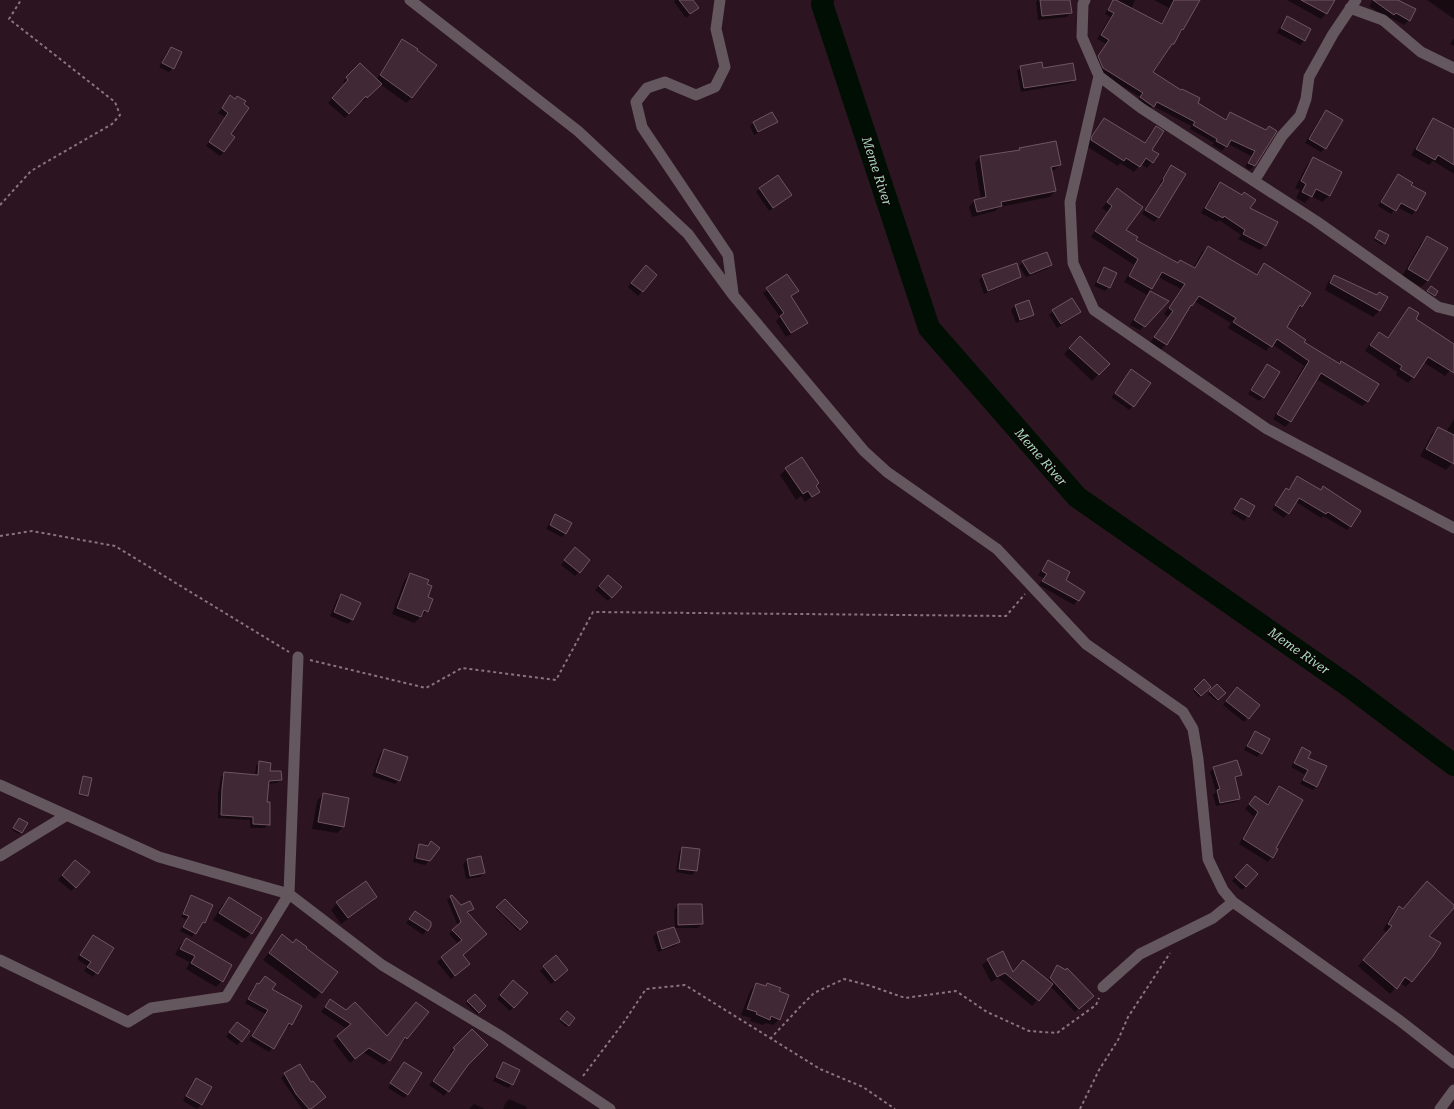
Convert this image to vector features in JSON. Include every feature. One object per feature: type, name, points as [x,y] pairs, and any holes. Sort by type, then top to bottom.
[{"type":"street","points":[[410,0],[578,131],[688,234],[733,295],[864,451],[887,472],[997,549],[1086,644],[1183,712],[1193,729],[1195,737],[1208,859],[1223,890],[1233,902],[1399,1020],[1454,1063]]},
{"type":"street","points":[[720,0],[716,29],[725,67],[715,87],[696,95],[665,82],[647,88],[636,102],[642,127],[728,256],[733,295]]},
{"type":"street","points":[[1085,0],[1083,4],[1082,37],[1099,76],[1142,108],[1316,220],[1454,318]]},
{"type":"street","points":[[1254,181],[1282,136],[1300,116],[1306,99],[1309,77],[1332,34],[1353,4],[1383,20],[1421,52],[1454,68]]},
{"type":"street","points":[[1099,76],[1070,202],[1073,263],[1094,310],[1267,429],[1454,528]]},
{"type":"street","points":[[1438,307],[1454,311]]},
{"type":"street","points":[[0,960],[128,1022],[151,1008],[226,997],[289,894],[298,657]]},
{"type":"street","points":[[0,785],[159,857],[289,894],[382,966],[502,1037],[610,1109]]},
{"type":"street","points":[[0,856],[67,816]]},
{"type":"street","points":[[1103,987],[1140,954],[1213,918],[1233,902]]},
{"type":"street","points":[[1440,1109],[1454,1090]]},
{"type":"path","points":[[0,206],[31,171],[112,124],[120,115],[115,102],[9,19],[21,0]]},
{"type":"path","points":[[0,536],[32,530],[116,546],[298,657],[426,688],[462,668],[556,680],[593,612],[1006,616],[1032,587]]},
{"type":"path","points":[[1080,1109],[1099,1070],[1118,1040],[1128,1017],[1171,951]]},
{"type":"path","points":[[770,1039],[814,993],[844,979],[871,986],[905,998],[956,991],[987,1012],[1029,1031],[1057,1033],[1096,1005],[1103,987]]},
{"type":"path","points":[[575,1087],[624,1022],[646,989],[685,985],[820,1069],[863,1087],[895,1109]]},
{"type":"building","points":[[679,0],[693,0],[699,8],[690,14]]},
{"type":"building","points":[[1040,0],[1070,0],[1072,13],[1042,16]]},
{"type":"building","points":[[1113,0],[1116,0],[1162,24],[1174,0],[1200,0],[1174,44],[1172,44],[1153,72],[1181,90],[1182,89],[1200,98],[1198,103],[1226,120],[1230,112],[1266,130],[1269,126],[1277,131],[1255,166],[1248,163],[1255,151],[1231,140],[1227,147],[1216,141],[1217,139],[1193,125],[1195,122],[1157,102],[1154,107],[1140,97],[1143,93],[1103,68],[1098,56],[1109,40],[1101,35],[1114,13],[1108,10]]},
{"type":"building","points":[[1301,0],[1335,0],[1327,14]]},
{"type":"building","points":[[1373,0],[1398,0],[1416,9],[1410,21],[1396,13],[1394,15]]},
{"type":"building","points":[[1287,16],[1311,29],[1305,41],[1281,28]]},
{"type":"building","points":[[402,39],[418,49],[417,50],[437,65],[412,98],[380,75]]},
{"type":"building","points":[[171,47],[182,52],[174,69],[162,63]]},
{"type":"building","points":[[1042,62],[1043,68],[1073,63],[1076,80],[1024,88],[1020,66]]},
{"type":"building","points":[[360,63],[382,84],[367,98],[366,96],[349,114],[332,98],[348,80],[346,77]]},
{"type":"building","points":[[230,95],[235,99],[237,96],[246,101],[244,104],[249,108],[231,134],[235,137],[224,152],[209,142],[228,113],[222,108]]},
{"type":"building","points":[[1326,110],[1343,120],[1326,149],[1309,139]]},
{"type":"building","points":[[772,112],[778,122],[758,132],[753,122]]},
{"type":"building","points":[[1104,118],[1145,143],[1156,126],[1164,131],[1152,150],[1159,154],[1153,163],[1146,158],[1140,167],[1126,158],[1124,161],[1091,140]]},
{"type":"building","points":[[1433,118],[1454,129],[1454,165],[1438,155],[1435,160],[1416,149]]},
{"type":"building","points":[[1056,141],[1061,165],[1051,167],[1056,191],[1001,202],[1002,206],[977,212],[974,200],[986,197],[980,156],[1020,150],[1019,148]]},
{"type":"building","points":[[1313,157],[1342,172],[1330,196],[1316,189],[1312,197],[1302,192],[1306,184],[1301,181]]},
{"type":"building","points":[[1171,165],[1186,174],[1159,218],[1145,210],[1164,180],[1163,179]]},
{"type":"building","points":[[1398,174],[1413,183],[1411,185],[1426,193],[1416,211],[1401,203],[1396,211],[1381,202]]},
{"type":"building","points":[[778,175],[792,195],[773,208],[759,188]]},
{"type":"building","points":[[1220,182],[1242,195],[1244,192],[1256,200],[1250,208],[1278,222],[1266,246],[1243,234],[1245,230],[1224,216],[1223,218],[1205,208]]},
{"type":"building","points":[[1117,188],[1143,207],[1126,230],[1138,237],[1136,240],[1178,263],[1180,260],[1195,268],[1208,246],[1257,275],[1264,263],[1311,293],[1302,307],[1300,305],[1287,327],[1306,340],[1304,342],[1340,364],[1341,361],[1379,384],[1368,402],[1321,373],[1291,422],[1277,414],[1309,361],[1277,339],[1272,347],[1233,322],[1236,318],[1199,296],[1192,306],[1191,305],[1167,345],[1154,337],[1173,311],[1169,308],[1185,284],[1162,272],[1152,289],[1129,276],[1138,259],[1095,231],[1112,206],[1107,202]]},
{"type":"building","points":[[1379,230],[1389,235],[1385,244],[1375,238]]},
{"type":"building","points":[[1427,236],[1448,248],[1428,281],[1408,269]]},
{"type":"building","points":[[1047,252],[1052,265],[1030,274],[1022,261]]},
{"type":"building","points":[[1017,263],[1021,277],[988,291],[982,275]]},
{"type":"building","points":[[646,265],[657,275],[643,292],[631,283]]},
{"type":"building","points":[[1104,267],[1117,273],[1110,288],[1097,282]]},
{"type":"building","points":[[787,274],[799,291],[791,296],[808,323],[791,333],[780,316],[784,313],[766,288]]},
{"type":"building","points":[[1334,275],[1377,295],[1379,292],[1388,297],[1380,311],[1330,283]]},
{"type":"building","points":[[1431,286],[1438,291],[1435,296],[1427,291]]},
{"type":"building","points":[[1150,291],[1169,301],[1145,327],[1134,320]]},
{"type":"building","points":[[1072,298],[1081,312],[1061,324],[1052,310]]},
{"type":"building","points":[[1029,300],[1034,315],[1020,320],[1015,305]]},
{"type":"building","points":[[1409,307],[1419,313],[1416,319],[1454,344],[1454,373],[1428,357],[1414,378],[1400,369],[1402,366],[1370,345],[1379,332],[1388,338]]},
{"type":"building","points":[[1080,336],[1110,364],[1099,375],[1069,348]]},
{"type":"building","points":[[1267,364],[1280,372],[1264,398],[1251,390]]},
{"type":"building","points":[[1131,369],[1151,383],[1134,407],[1115,393]]},
{"type":"building","points":[[1438,427],[1454,435],[1454,464],[1426,449]]},
{"type":"building","points":[[802,457],[819,483],[816,486],[820,492],[812,497],[808,491],[803,494],[785,468]]},
{"type":"building","points":[[1297,476],[1321,490],[1323,486],[1361,511],[1351,527],[1328,512],[1326,514],[1299,498],[1289,514],[1275,505],[1286,488],[1289,490]]},
{"type":"building","points":[[1241,498],[1255,506],[1249,517],[1234,509]]},
{"type":"building","points":[[555,514],[572,523],[566,534],[550,525]]},
{"type":"building","points":[[575,547],[590,560],[580,573],[564,560]]},
{"type":"building","points":[[1048,560],[1070,572],[1066,580],[1085,592],[1079,601],[1042,581],[1047,574],[1042,571]]},
{"type":"building","points":[[410,573],[429,580],[427,584],[432,586],[428,597],[433,599],[428,612],[424,610],[421,617],[397,608]]},
{"type":"building","points":[[608,575],[622,587],[612,598],[599,586]]},
{"type":"building","points":[[341,594],[361,603],[353,620],[334,612]]},
{"type":"building","points":[[1204,679],[1211,687],[1201,696],[1194,689]]},
{"type":"building","points":[[1217,684],[1226,693],[1218,700],[1209,691]]},
{"type":"building","points":[[1237,687],[1260,705],[1249,719],[1226,701]]},
{"type":"building","points":[[1255,731],[1270,739],[1262,754],[1247,746]]},
{"type":"building","points":[[1302,747],[1311,752],[1308,758],[1327,766],[1317,787],[1303,780],[1308,770],[1294,763]]},
{"type":"building","points":[[384,749],[408,757],[400,781],[376,772]]},
{"type":"building","points":[[1237,760],[1242,775],[1235,777],[1240,799],[1220,803],[1217,790],[1220,789],[1213,767]]},
{"type":"building","points":[[259,761],[271,763],[270,771],[281,771],[282,780],[269,781],[267,802],[270,802],[270,825],[253,824],[253,817],[221,815],[224,772],[258,775]]},
{"type":"building","points":[[83,776],[92,778],[88,796],[79,794]]},
{"type":"building","points":[[1279,786],[1303,800],[1276,848],[1278,849],[1273,858],[1243,839],[1258,812],[1249,804],[1255,796],[1268,805]]},
{"type":"building","points":[[323,793],[349,798],[344,827],[318,822]]},
{"type":"building","points":[[19,818],[28,823],[22,833],[13,828]]},
{"type":"building","points":[[431,841],[440,848],[430,861],[416,858],[419,844],[428,846]]},
{"type":"building","points":[[682,847],[700,849],[697,871],[679,869]]},
{"type":"building","points":[[481,856],[485,873],[470,876],[467,859]]},
{"type":"building","points":[[75,860],[90,872],[76,888],[62,875]]},
{"type":"building","points":[[1247,864],[1258,874],[1246,887],[1235,877]]},
{"type":"building","points":[[366,881],[377,897],[348,918],[336,902]]},
{"type":"building","points":[[1427,881],[1454,905],[1454,908],[1429,936],[1441,943],[1433,956],[1412,982],[1405,977],[1397,989],[1363,960],[1392,926],[1388,924],[1399,906],[1403,909]]},
{"type":"building","points":[[191,895],[213,905],[205,923],[203,922],[196,934],[183,927],[189,916],[183,914]]},
{"type":"building","points":[[452,895],[461,905],[470,901],[474,909],[467,912],[487,934],[463,955],[470,964],[455,976],[441,957],[462,940],[452,930],[461,922],[450,896]]},
{"type":"building","points":[[229,897],[262,918],[252,934],[219,913]]},
{"type":"building","points":[[505,899],[528,922],[520,930],[496,907]]},
{"type":"building","points":[[678,904],[702,904],[703,924],[678,925]]},
{"type":"building","points":[[415,911],[431,922],[431,926],[428,931],[409,919]]},
{"type":"building","points":[[674,927],[680,942],[662,949],[657,932]]},
{"type":"building","points":[[282,934],[293,943],[296,939],[338,972],[322,993],[269,953]]},
{"type":"building","points":[[93,935],[114,948],[98,974],[87,967],[91,962],[80,955]]},
{"type":"building","points":[[186,938],[232,965],[223,982],[191,963],[195,956],[180,949]]},
{"type":"building","points":[[1003,951],[1013,972],[1023,960],[1053,984],[1039,1001],[1005,973],[997,977],[987,959]]},
{"type":"building","points":[[556,955],[568,970],[555,981],[543,966]]},
{"type":"building","points":[[1057,965],[1066,970],[1067,968],[1094,996],[1079,1009],[1050,978]]},
{"type":"building","points":[[265,976],[276,984],[272,989],[302,1006],[292,1025],[289,1023],[274,1049],[252,1036],[268,1010],[248,999],[257,983],[259,984]]},
{"type":"building","points":[[513,980],[528,993],[514,1008],[500,995]]},
{"type":"building","points":[[756,983],[766,986],[767,983],[781,988],[779,991],[789,995],[780,1020],[771,1016],[770,1020],[756,1014],[757,1012],[747,1009]]},
{"type":"building","points":[[475,994],[486,1006],[479,1013],[467,1001]]},
{"type":"building","points":[[330,999],[346,1010],[355,1002],[387,1036],[416,1002],[429,1012],[407,1039],[405,1037],[390,1061],[369,1048],[355,1059],[337,1036],[351,1024],[325,1007]]},
{"type":"building","points":[[567,1011],[575,1018],[569,1026],[560,1019]]},
{"type":"building","points":[[237,1022],[250,1031],[242,1042],[229,1032]]},
{"type":"building","points":[[472,1029],[488,1045],[468,1065],[449,1092],[433,1081],[455,1049],[453,1048]]},
{"type":"building","points":[[404,1062],[422,1073],[408,1095],[390,1083]]},
{"type":"building","points":[[503,1062],[520,1070],[513,1085],[496,1077]]},
{"type":"building","points":[[300,1064],[311,1082],[313,1081],[326,1097],[311,1109],[309,1109],[296,1094],[284,1073]]},
{"type":"building","points":[[196,1078],[212,1087],[202,1105],[186,1096]]},
{"type":"waterway","name":"Meme River","points":[[823,0],[822,4],[929,328],[1077,497],[1350,687],[1454,765]]}]
